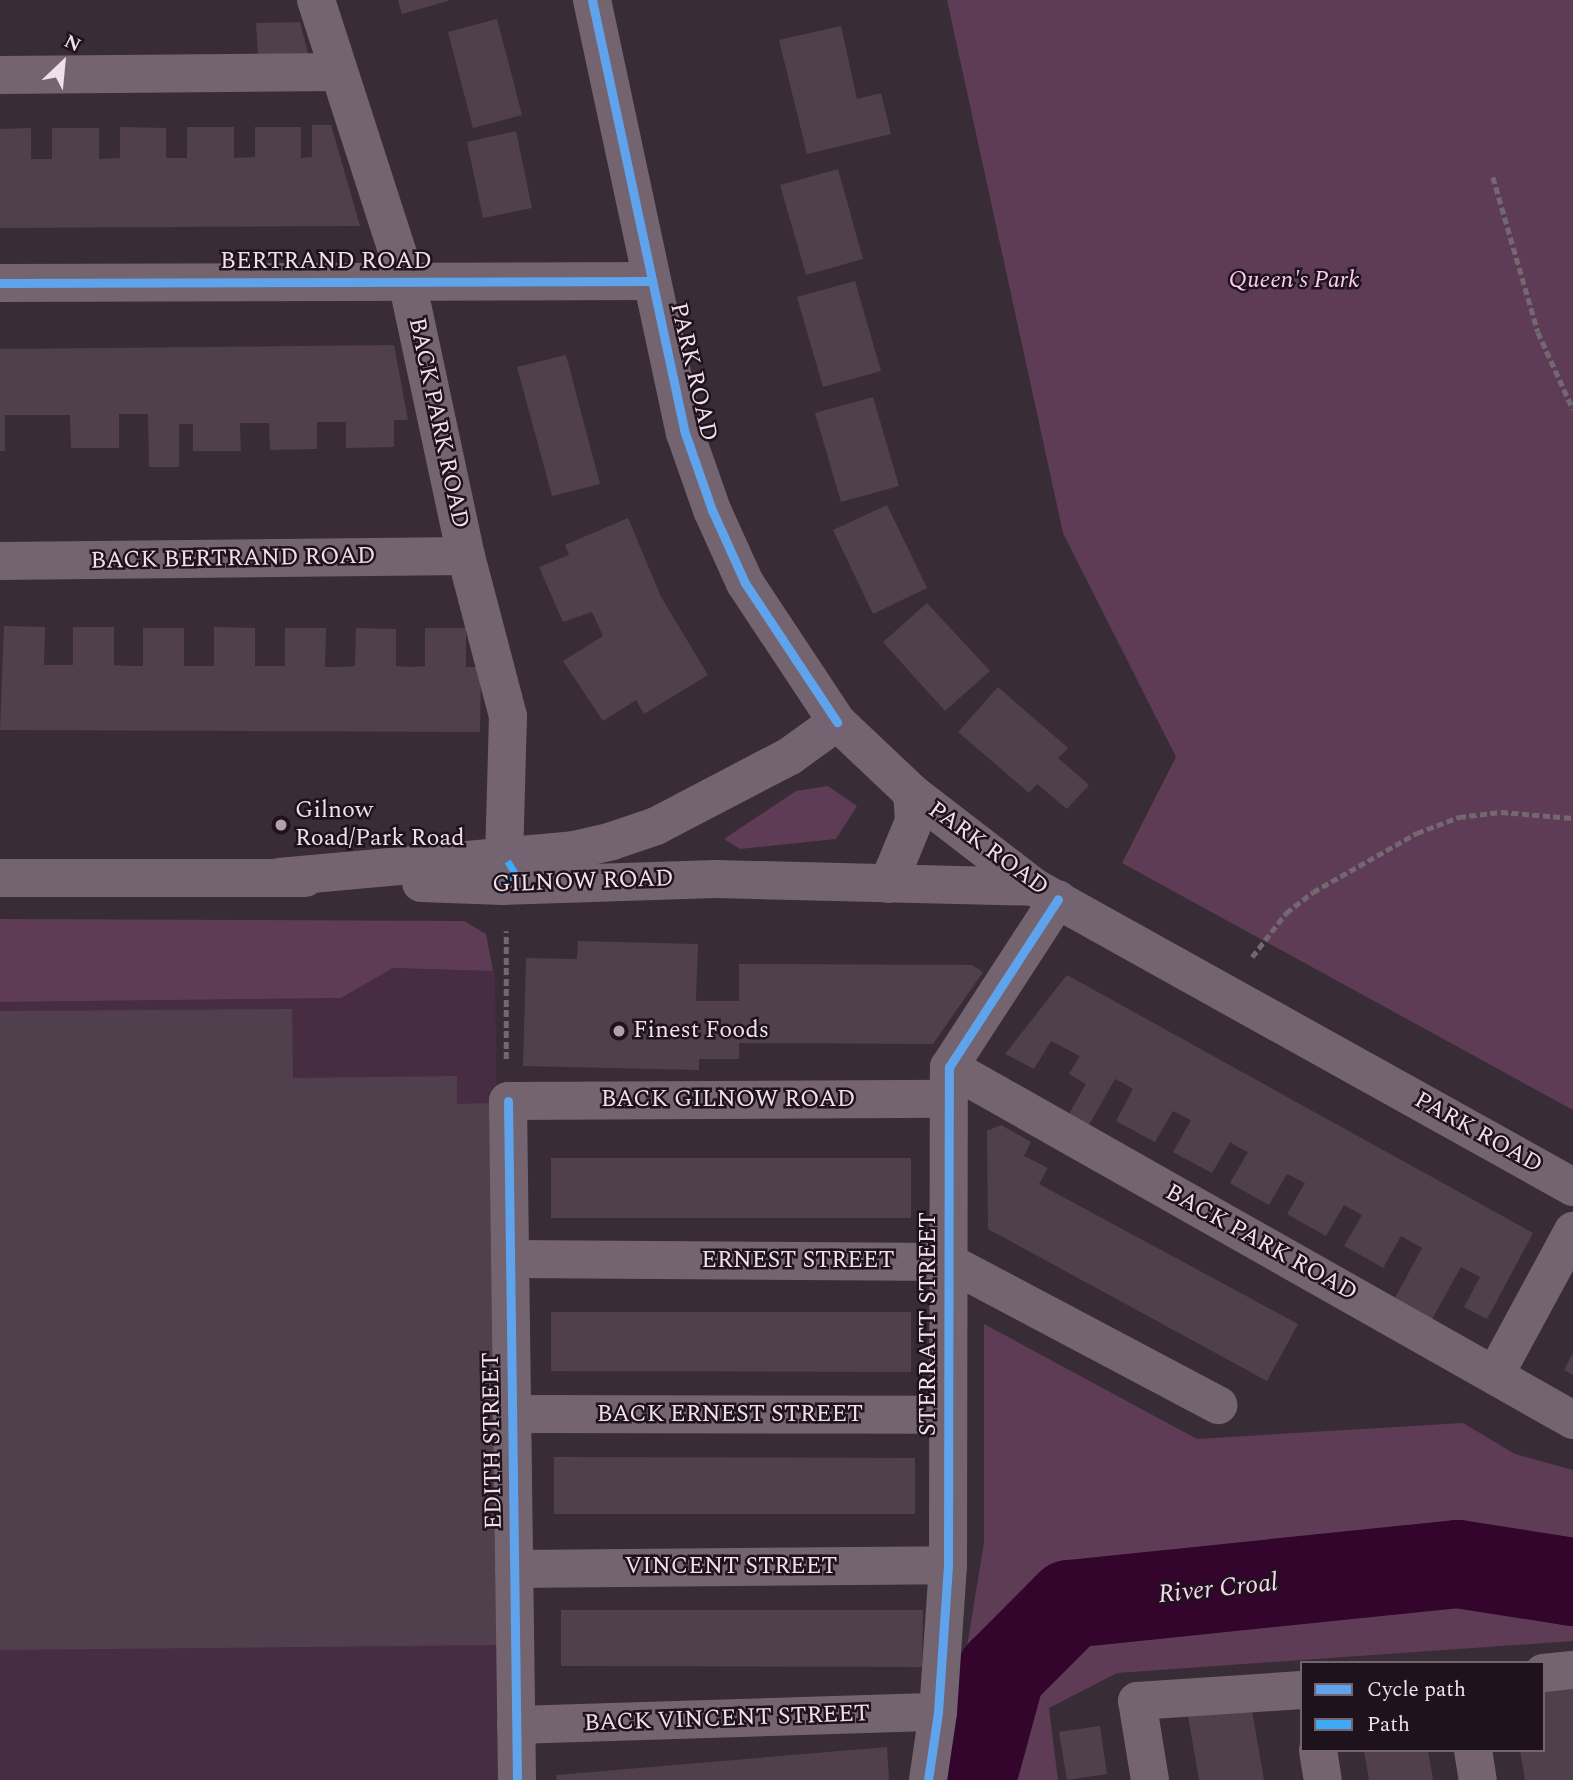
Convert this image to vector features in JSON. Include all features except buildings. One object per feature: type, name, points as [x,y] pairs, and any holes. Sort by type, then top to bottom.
[{"type":"main road","name":"PARK ROAD","points":[[837,722],[912,793],[1046,893],[1573,1186]]},
{"type":"main road","name":"GILNOW ROAD","points":[[279,877],[574,850],[656,827],[790,756],[837,722]]},
{"type":"main road","points":[[888,884],[914,821],[912,793]]},
{"type":"main road","name":"GILNOW ROAD","points":[[0,878],[279,877],[503,886],[716,879],[888,884],[973,883],[1046,893]]},
{"type":"street","name":"BACK PARK ROAD","points":[[316,0],[407,281],[466,556],[508,716],[504,855]]},
{"type":"street","name":"PARK ROAD","points":[[592,0],[685,433],[712,510],[745,583],[837,722]]},
{"type":"street","points":[[0,75],[338,72]]},
{"type":"street","name":"BERTRAND ROAD","points":[[0,283],[652,281]]},
{"type":"street","name":"BACK BERTRAND ROAD","points":[[0,561],[466,556]]},
{"type":"street","points":[[948,1083],[1046,893]]},
{"type":"street","name":"BACK PARK ROAD","points":[[948,1083],[1495,1375],[1573,1420]]},
{"type":"street","name":"BACK GILNOW ROAD","points":[[508,1101],[948,1083]]},
{"type":"street","name":"STERRATT STREET","points":[[928,1780],[938,1713],[948,1565],[948,1083]]},
{"type":"street","name":"EDITH STREET","points":[[508,1101],[517,1780]]},
{"type":"street","points":[[1495,1375],[1573,1231]]},
{"type":"street","name":"ERNEST STREET","points":[[510,1259],[948,1262],[1218,1405]]},
{"type":"street","name":"BACK ERNEST STREET","points":[[512,1415],[948,1415]]},
{"type":"street","name":"VINCENT STREET","points":[[514,1569],[948,1565]]},
{"type":"street","points":[[1545,1672],[1573,1670]]},
{"type":"street","points":[[1150,1780],[1136,1701],[1300,1690]]},
{"type":"street","name":"BACK VINCENT STREET","points":[[516,1725],[938,1713]]},
{"type":"street","points":[[1318,1752],[1323,1780]]},
{"type":"street","points":[[1473,1752],[1478,1780]]},
{"type":"path","points":[[1493,177],[1538,332],[1573,409]]},
{"type":"path","points":[[1228,992],[1286,912],[1313,892],[1417,833],[1458,817],[1501,812],[1573,818]]},
{"type":"path","points":[[504,1031],[506,942]]},
{"type":"shaded area","points":[[393,968],[495,971],[505,1780],[0,1780],[0,1002],[341,998]]},
{"type":"green space","name":"Queen's Park","points":[[947,0],[1573,0],[1573,1110],[1122,863],[1176,757],[1063,533]]},
{"type":"green space","points":[[828,786],[857,806],[836,839],[740,849],[724,839],[796,791]]},
{"type":"green space","points":[[0,919],[464,921],[486,934],[493,971],[393,968],[341,998],[0,1002]]},
{"type":"green space","points":[[984,1324],[1197,1439],[1463,1423],[1515,1454],[1573,1470],[1573,1641],[1117,1673],[1049,1708],[1058,1780],[945,1780],[984,1543]]},
{"type":"waterway","name":"River Croal","points":[[972,1780],[1001,1673],[1070,1604],[1458,1564],[1573,1582]]},
{"type":"marked path","points":[[503,886],[515,873],[504,855]]},
{"type":"cycle path","points":[[592,0],[685,433],[712,510],[745,583],[837,722]]},
{"type":"cycle path","points":[[0,283],[652,281]]},
{"type":"cycle path","points":[[928,1780],[938,1712],[948,1565],[949,1067],[1058,899]]},
{"type":"cycle path","points":[[508,1101],[517,1780]]},
{"type":"place","name":"Gilnow Road/Park Road","points":[[281,825]]},
{"type":"place","name":"Finest Foods","points":[[619,1031]]}]
